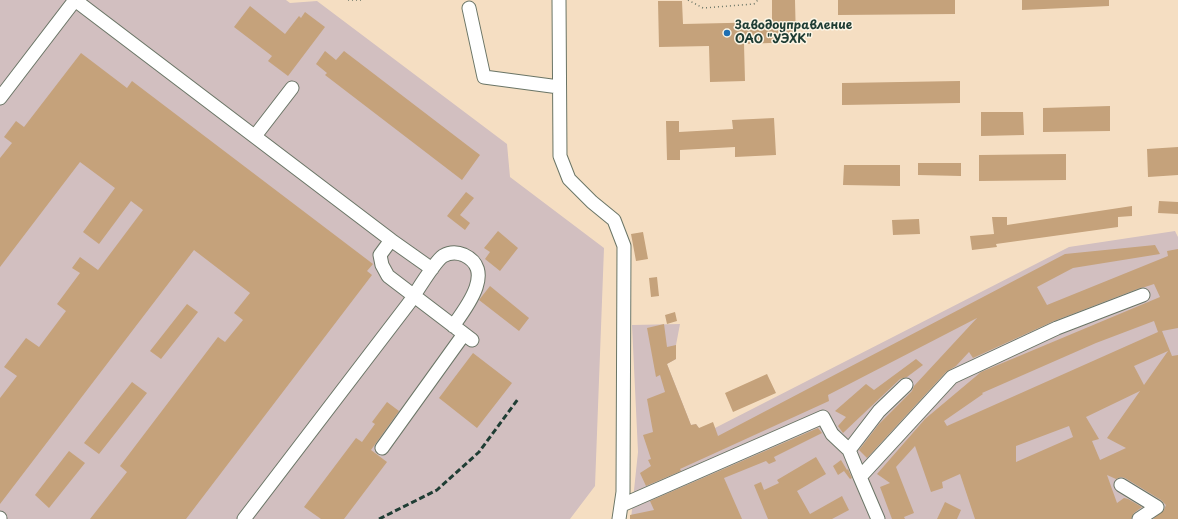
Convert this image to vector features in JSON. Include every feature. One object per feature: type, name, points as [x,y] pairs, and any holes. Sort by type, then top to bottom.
[{"type":"street","points":[[0,98],[75,0],[391,240],[432,269]]},
{"type":"street","points":[[559,0],[560,156],[569,179],[592,202],[614,220],[624,246],[623,484],[620,519]]},
{"type":"street","points":[[470,8],[484,77],[559,87]]},
{"type":"street","points":[[255,136],[292,88]]},
{"type":"street","points":[[391,240],[380,255],[382,265],[388,276],[463,333]]},
{"type":"street","points":[[244,519],[414,296],[432,269],[443,256],[452,253],[459,253],[469,258],[476,264],[478,271],[475,292],[471,300],[463,333],[382,448]]},
{"type":"street","points":[[860,477],[952,377],[1057,328],[1143,295]]},
{"type":"street","points":[[849,450],[879,411],[906,385]]},
{"type":"street","points":[[622,505],[823,417],[832,434],[849,450],[878,519]]},
{"type":"street","points":[[1121,485],[1157,507],[1139,519]]},
{"type":"path","points":[[348,0],[362,0]]},
{"type":"path","points":[[688,0],[703,8],[754,4],[758,0]]},
{"type":"shaded area","points":[[0,0],[286,0],[290,3],[317,1],[507,144],[510,177],[604,248],[595,486],[570,519],[0,519]]},
{"type":"shaded area","points":[[1175,231],[1178,237],[1178,519],[631,519],[638,452],[632,325],[680,324],[676,345],[676,359],[667,364],[691,425],[696,424],[699,428],[715,428],[1069,247]]},
{"type":"building","name":"Заводоуправление ОАО \"УЭХК\"","points":[[772,0],[795,0],[796,42],[744,44],[745,81],[710,82],[709,46],[659,47],[658,1],[682,1],[683,24],[772,22]]},
{"type":"building","points":[[838,0],[955,0],[955,14],[838,15]]},
{"type":"building","points":[[1022,0],[1109,0],[1109,6],[1022,10]]},
{"type":"building","points":[[250,6],[285,34],[299,16],[301,18],[305,12],[325,27],[288,76],[268,61],[272,56],[234,27]]},
{"type":"building","points":[[325,51],[336,60],[344,51],[480,155],[462,180],[325,75],[327,73],[316,64]]},
{"type":"building","points":[[81,53],[127,88],[132,81],[373,264],[367,271],[372,275],[186,519],[90,519],[127,472],[120,466],[218,337],[225,342],[243,320],[234,313],[250,293],[194,250],[0,504],[0,398],[17,376],[4,367],[26,338],[39,347],[66,311],[57,304],[80,273],[72,268],[80,257],[98,270],[143,210],[131,201],[99,244],[83,232],[115,188],[80,162],[0,267],[0,158],[12,143],[4,137],[16,121],[24,127]]},
{"type":"building","points":[[960,81],[960,103],[842,105],[842,83]]},
{"type":"building","points":[[1110,106],[1110,131],[1043,132],[1043,108]]},
{"type":"building","points":[[981,112],[1023,112],[1024,135],[981,136]]},
{"type":"building","points":[[774,118],[776,155],[735,157],[735,147],[680,150],[680,160],[667,160],[666,121],[679,121],[679,132],[733,129],[732,120]]},
{"type":"building","points":[[1178,147],[1178,175],[1148,177],[1147,149]]},
{"type":"building","points":[[1066,154],[1066,180],[979,181],[979,155]]},
{"type":"building","points":[[918,163],[961,163],[961,176],[918,175]]},
{"type":"building","points":[[844,165],[900,165],[900,186],[843,185]]},
{"type":"building","points":[[466,192],[474,198],[460,215],[470,223],[465,230],[447,216]]},
{"type":"building","points":[[1159,201],[1178,202],[1178,214],[1158,213]]},
{"type":"building","points":[[1132,206],[1132,216],[1118,217],[1118,227],[996,244],[997,247],[972,250],[970,236],[994,234],[992,217],[1007,217],[1007,225]]},
{"type":"building","points":[[919,219],[920,234],[893,235],[892,220]]},
{"type":"building","points":[[498,231],[518,248],[500,271],[485,259],[490,252],[484,248]]},
{"type":"building","points":[[643,232],[648,259],[636,261],[631,234]]},
{"type":"building","points":[[1155,245],[1160,254],[1073,268],[1037,287],[1047,305],[1168,256],[1167,251],[1178,249],[1178,328],[1162,331],[1172,356],[1178,355],[1178,519],[1153,519],[1164,510],[1166,505],[1161,500],[1125,478],[1121,477],[1116,479],[1107,475],[1117,503],[1124,498],[1142,507],[1134,513],[1131,519],[975,519],[960,474],[942,482],[943,488],[931,492],[915,446],[896,467],[914,513],[904,517],[905,519],[892,519],[880,487],[890,483],[877,474],[925,419],[981,372],[1160,297],[1154,284],[1054,321],[973,358],[969,352],[956,366],[946,372],[867,458],[859,450],[879,424],[912,391],[914,386],[977,318],[828,395],[829,401],[646,486],[640,473],[651,466],[648,460],[651,459],[643,435],[653,432],[647,399],[665,392],[660,375],[656,377],[647,328],[664,324],[667,347],[676,345],[676,359],[667,364],[691,425],[696,424],[699,428],[713,422],[718,436],[1065,254]],"holes":[[[1154,321],[1158,332],[947,426],[944,421],[983,394],[982,393],[1096,343]],[[1168,351],[1144,385],[1134,366]],[[1140,391],[1107,438],[1126,448],[1100,460],[1092,441],[1099,439],[1086,417]],[[1069,426],[1073,437],[1016,462],[1016,446]]]},
{"type":"building","points":[[657,277],[659,296],[651,297],[649,278]]},
{"type":"building","points":[[490,286],[529,318],[519,331],[479,300]]},
{"type":"building","points":[[187,304],[198,312],[161,359],[150,351]]},
{"type":"building","points":[[675,312],[677,321],[667,324],[665,315]]},
{"type":"building","points":[[473,353],[512,383],[477,428],[439,398]]},
{"type":"building","points":[[916,359],[923,365],[907,377],[900,379],[843,433],[838,426],[846,417],[835,411],[866,384],[874,390]]},
{"type":"building","points":[[767,374],[776,393],[733,412],[725,393]]},
{"type":"building","points":[[132,382],[147,393],[99,454],[84,443]]},
{"type":"building","points":[[387,402],[399,411],[371,450],[387,462],[344,519],[321,519],[304,507],[356,438],[362,442],[375,424],[372,422]]},
{"type":"building","points":[[818,428],[822,433],[774,457],[776,461],[769,464],[766,461],[724,478],[742,519],[630,519],[630,515],[654,510],[650,501]]},
{"type":"building","points":[[69,451],[85,463],[49,508],[35,495]]},
{"type":"building","points":[[816,457],[826,474],[797,491],[810,514],[842,496],[849,510],[832,519],[768,519],[754,485],[761,482],[764,490],[779,483],[777,480]]},
{"type":"building","points":[[841,460],[847,470],[848,469],[852,478],[850,479],[844,471],[838,475],[833,466]]},
{"type":"building","points":[[945,502],[961,510],[957,519],[937,519]]},
{"type":"railway","points":[[379,519],[437,490],[479,452],[518,399]]},
{"type":"place","name":"Заводоуправление ОАО \"УЭХК\"","points":[[727,33]]}]
